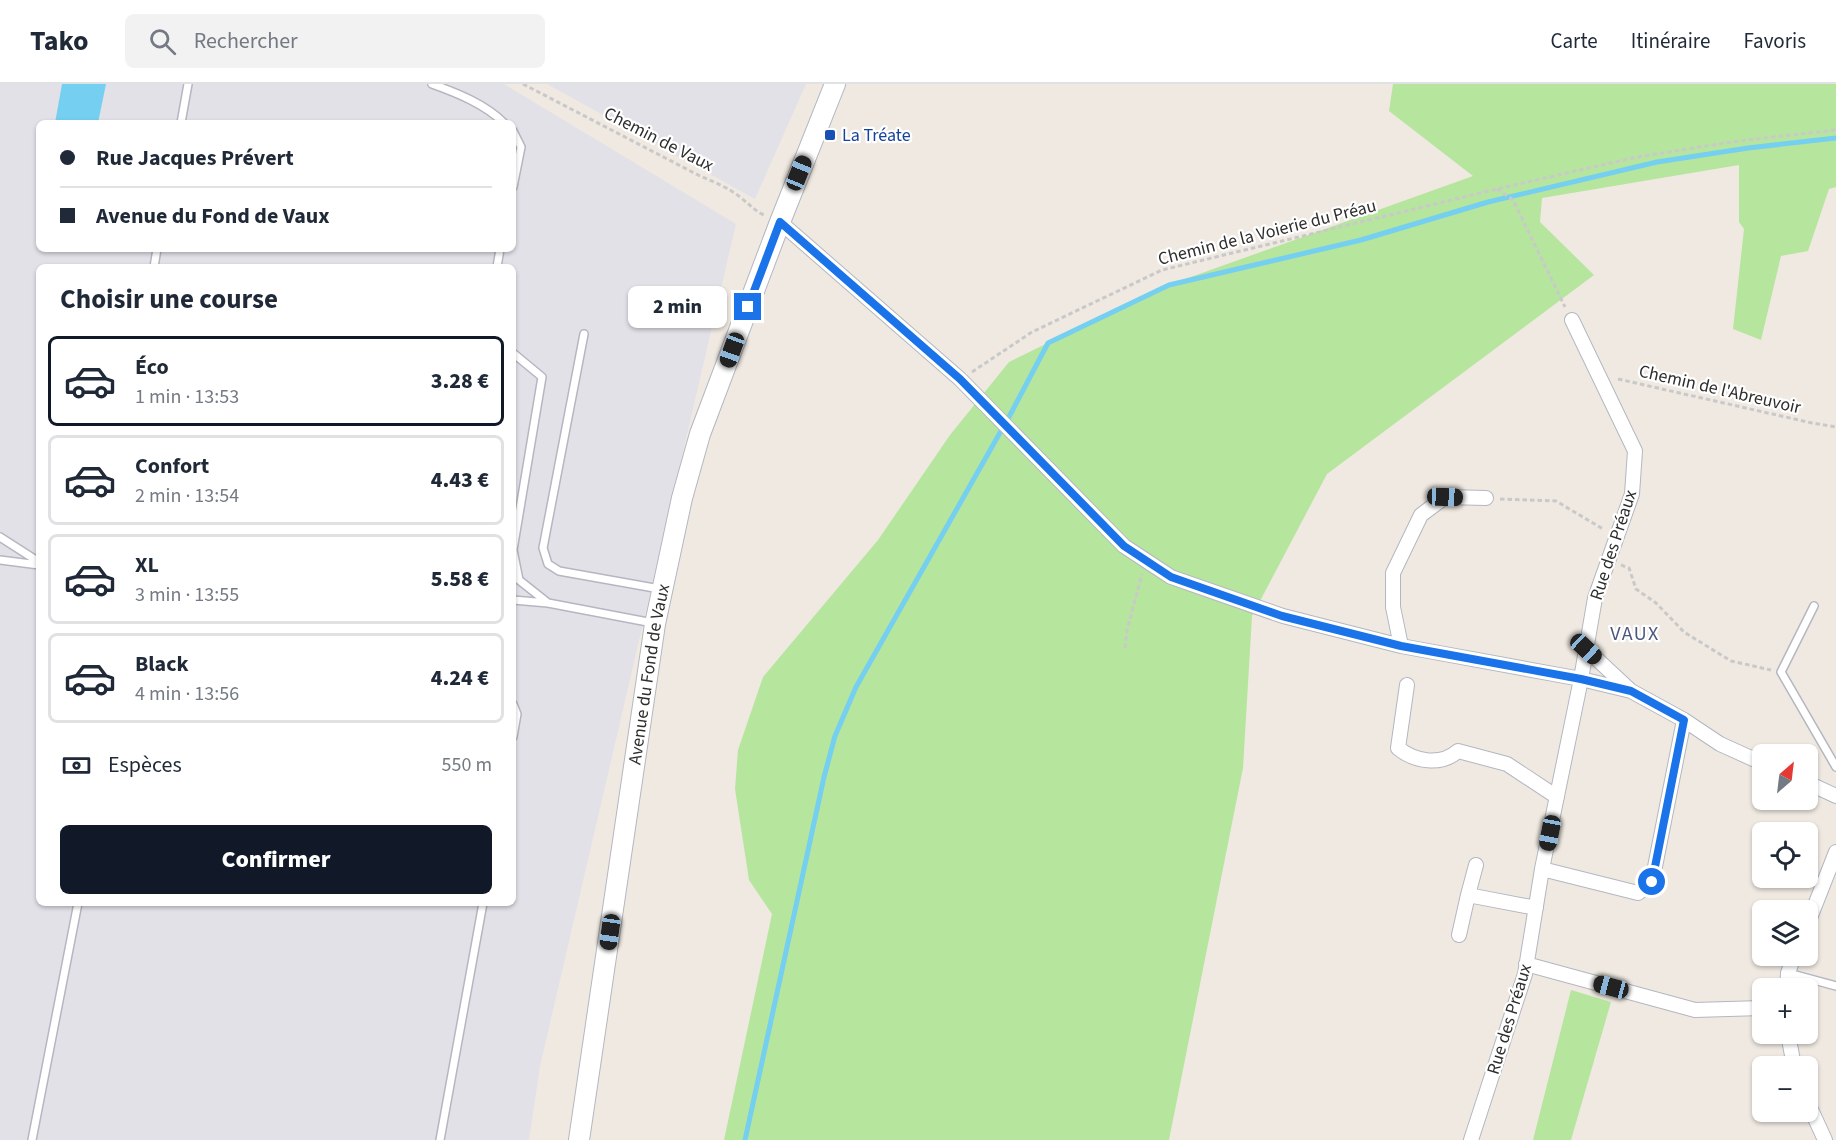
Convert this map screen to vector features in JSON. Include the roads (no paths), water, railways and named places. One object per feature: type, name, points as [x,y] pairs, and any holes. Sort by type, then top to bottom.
[{"type":"street","name":"Avenue du Fond de Vaux","points":[[579,1140],[655,624],[682,498],[700,435],[835,84]]},
{"type":"street","points":[[780,222],[960,379],[1124,546],[1171,577],[1282,616],[1401,646],[1581,679],[1631,691]]},
{"type":"street","name":"Rue des Préaux","points":[[1471,1140],[1526,964],[1542,869],[1581,679],[1594,598],[1632,494],[1635,451],[1572,320]]},
{"type":"street","points":[[1401,646],[1393,607],[1393,573],[1421,515],[1445,497],[1486,498]]},
{"type":"street","points":[[1586,649],[1631,691],[1684,720],[1720,744],[1752,758]]},
{"type":"street","points":[[1407,685],[1398,748],[1407,756],[1428,761],[1449,758],[1458,751],[1508,764],[1557,797]]},
{"type":"street","points":[[1542,869],[1638,893],[1652,882],[1684,720]]},
{"type":"street","points":[[1818,788],[1836,796]]},
{"type":"street","points":[[1817,900],[1836,852]]},
{"type":"street","points":[[1459,935],[1476,865]]},
{"type":"street","points":[[1468,895],[1536,908]]},
{"type":"street","points":[[1526,964],[1695,1010],[1752,1008]]},
{"type":"street","points":[[1787,978],[1791,966]]},
{"type":"street","points":[[1817,1122],[1825,1140]]},
{"type":"lane","points":[[182,120],[188,84]]},
{"type":"lane","points":[[432,84],[461,94],[501,120]]},
{"type":"lane","points":[[516,137],[521,147],[516,172]]},
{"type":"lane","points":[[584,334],[543,548],[548,564],[559,571],[662,590]]},
{"type":"lane","points":[[516,355],[542,377],[516,532]]},
{"type":"lane","points":[[0,537],[36,562]]},
{"type":"lane","points":[[0,560],[36,564]]},
{"type":"lane","points":[[516,578],[548,603]]},
{"type":"lane","points":[[516,600],[548,603],[655,624]]},
{"type":"lane","points":[[1814,606],[1781,672],[1836,767]]},
{"type":"lane","points":[[32,1140],[77,906]]},
{"type":"lane","points":[[440,1140],[482,906]]},
{"type":"lane","points":[[1788,974],[1836,986]]},
{"type":"water","points":[[62,84],[106,84],[99,120],[56,120]]},
{"type":"waterway","points":[[745,1140],[824,777],[835,736],[856,687],[1010,415],[1048,343],[1169,285],[1361,240],[1488,202],[1657,162],[1836,138]]},
{"type":"place","name":"La Tréate","points":[[830,135]]},
{"type":"district","name":"VAUX","points":[[1635,633]]}]
